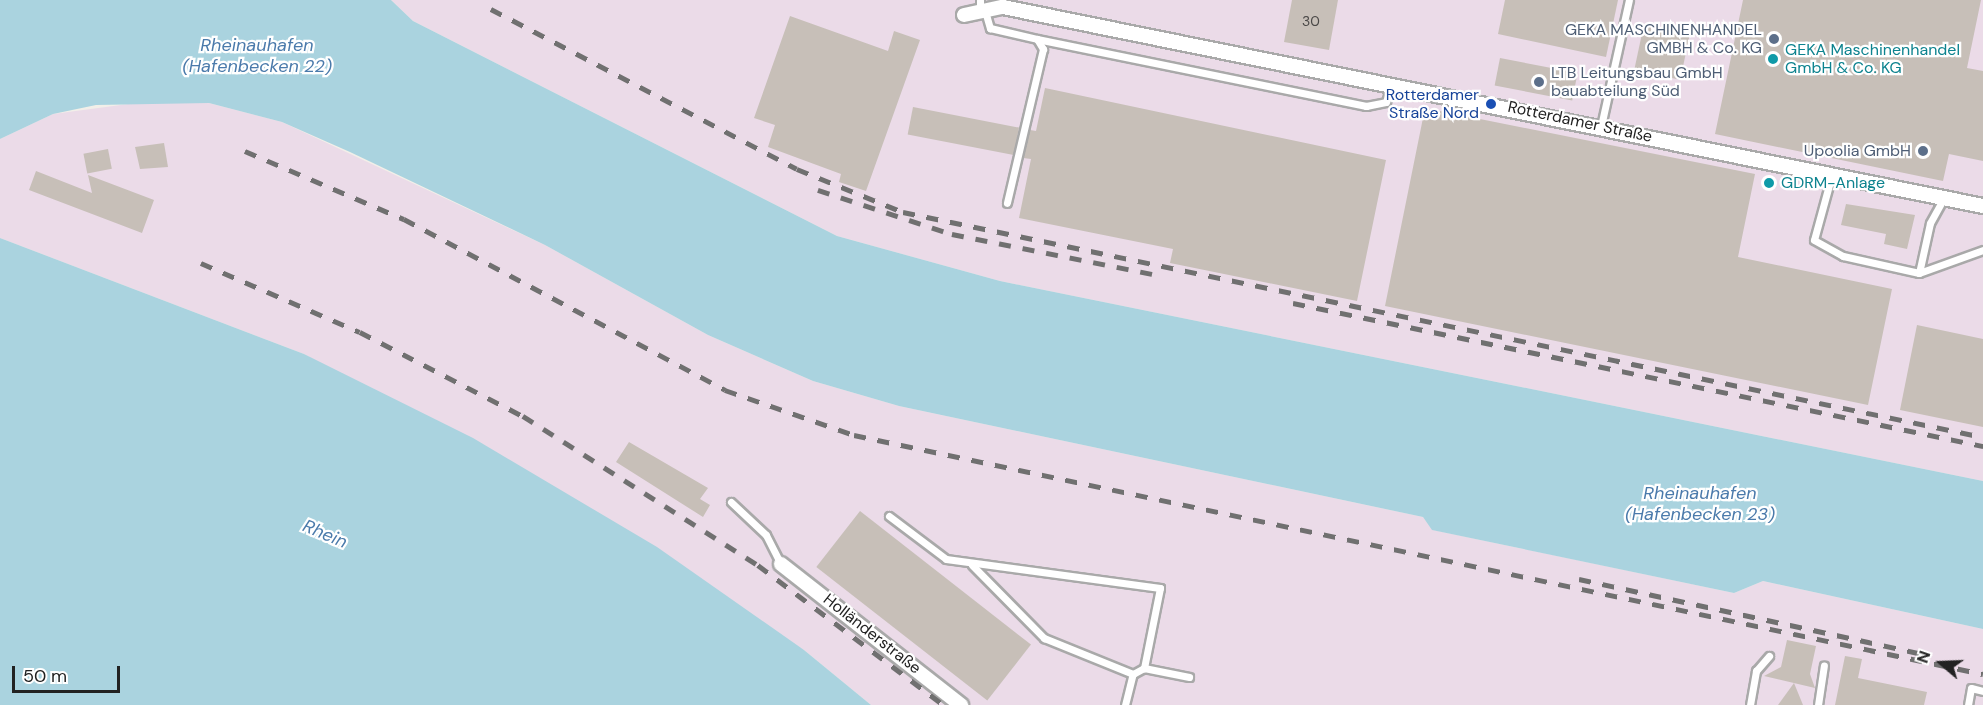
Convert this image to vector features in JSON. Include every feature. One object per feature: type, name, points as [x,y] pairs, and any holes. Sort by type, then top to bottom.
[{"type":"street","name":"Rotterdamer Straße","points":[[964,15],[982,8],[1003,6],[1392,83],[1983,206]]},
{"type":"street","name":"Holländerstraße","points":[[781,564],[961,705]]},
{"type":"lane","points":[[1601,126],[1629,0]]},
{"type":"lane","points":[[982,8],[990,28],[1366,106],[1386,102],[1392,83]]},
{"type":"lane","points":[[1007,203],[1040,68],[1043,49],[1038,39]]},
{"type":"lane","points":[[1832,174],[1814,240],[1843,256],[1919,273],[1983,250]]},
{"type":"lane","points":[[1919,273],[1930,223],[1944,198]]},
{"type":"lane","points":[[731,502],[766,535],[781,564]]},
{"type":"lane","points":[[890,516],[946,559],[972,565],[1160,588],[1144,668]]},
{"type":"lane","points":[[972,565],[1044,638],[1133,674]]},
{"type":"lane","points":[[1750,705],[1756,671],[1769,656]]},
{"type":"lane","points":[[1818,705],[1824,665]]},
{"type":"lane","points":[[1125,705],[1133,674],[1144,668],[1189,678]]},
{"type":"lane","points":[[1968,705],[1971,688],[1983,691]]},
{"type":"shaded area","points":[[391,0],[1983,0],[1983,481],[1000,281],[837,236],[413,21]]},
{"type":"shaded area","points":[[151,101],[209,103],[282,122],[545,245],[708,335],[813,381],[899,406],[1423,517],[1433,530],[1734,593],[1763,581],[1983,629],[1983,705],[871,705],[804,650],[304,354],[0,238],[0,139],[53,114]]},
{"type":"water","name":"Rheinauhafen (Hafenbecken 23)","points":[[0,0],[391,0],[413,21],[837,236],[1000,281],[1983,481],[1983,629],[1763,581],[1734,593],[1432,530],[1423,517],[899,406],[813,381],[708,335],[545,245],[350,152],[282,122],[209,103],[96,105],[53,114],[0,139]]},
{"type":"water","name":"Rhein","points":[[0,238],[304,354],[473,438],[657,547],[804,650],[871,705],[0,705]]},
{"type":"building","points":[[1292,0],[1338,0],[1329,50],[1284,42]]},
{"type":"building","points":[[1505,0],[1618,0],[1606,57],[1498,34]]},
{"type":"building","points":[[1743,0],[1981,0],[1967,68],[1983,71],[1983,161],[1949,154],[1943,181],[1715,134]]},
{"type":"building","points":[[790,16],[888,51],[894,31],[920,40],[866,191],[839,182],[841,174],[768,147],[775,125],[754,118]]},
{"type":"building","points":[[1644,24],[1690,34],[1680,80],[1634,70]]},
{"type":"building","points":[[1500,58],[1578,73],[1572,101],[1495,85]]},
{"type":"building","points":[[1045,88],[1386,160],[1357,301],[1170,263],[1173,249],[1019,218],[1031,159],[1023,158],[1030,130],[1036,131]]},
{"type":"building","points":[[913,107],[1019,128],[1014,155],[908,134]]},
{"type":"building","points":[[1425,108],[1755,174],[1738,257],[1892,289],[1868,405],[1385,306]]},
{"type":"building","points":[[164,143],[168,167],[140,169],[135,147]]},
{"type":"building","points":[[108,149],[112,169],[87,173],[83,154]]},
{"type":"building","points":[[36,171],[92,193],[88,175],[154,200],[142,233],[29,190]]},
{"type":"building","points":[[1846,204],[1915,215],[1907,249],[1884,244],[1886,234],[1841,225]]},
{"type":"building","points":[[1917,325],[1983,339],[1983,427],[1900,410]]},
{"type":"building","points":[[629,442],[708,488],[700,499],[710,505],[703,517],[616,462]]},
{"type":"building","points":[[860,511],[1031,645],[987,701],[816,567]]},
{"type":"building","points":[[1787,640],[1816,646],[1810,674],[1815,688],[1764,676],[1781,667]]},
{"type":"building","points":[[1845,656],[1862,659],[1858,678],[1927,692],[1924,705],[1835,705]]},
{"type":"building","points":[[1794,683],[1803,705],[1778,705]]},
{"type":"railway","points":[[491,9],[797,169],[903,212],[1983,437]]},
{"type":"railway","points":[[245,151],[404,219],[725,390],[854,435],[1983,674]]},
{"type":"railway","points":[[818,190],[952,234],[1158,275]]},
{"type":"railway","points":[[201,263],[360,332],[523,416],[758,565],[944,705]]},
{"type":"railway","points":[[1293,303],[1983,446]]},
{"type":"railway","points":[[1579,579],[1924,654]]},
{"type":"place","name":"GEKA MASCHINENHANDEL GMBH & Co. KG","points":[[1774,39]]},
{"type":"place","name":"GEKA Maschinenhandel GmbH & Co. KG","points":[[1773,59]]},
{"type":"place","name":"LTB Leitungsbau GmbH bauabteilung Süd","points":[[1539,82]]},
{"type":"place","name":"Rotterdamer Straße Nord","points":[[1491,104]]},
{"type":"place","name":"Upoolia GmbH","points":[[1923,151]]},
{"type":"place","name":"GDRM-Anlage","points":[[1769,183]]},
{"type":"water label","name":"Rheinauhafen (Hafenbecken 22)","points":[[257,56]]}]
